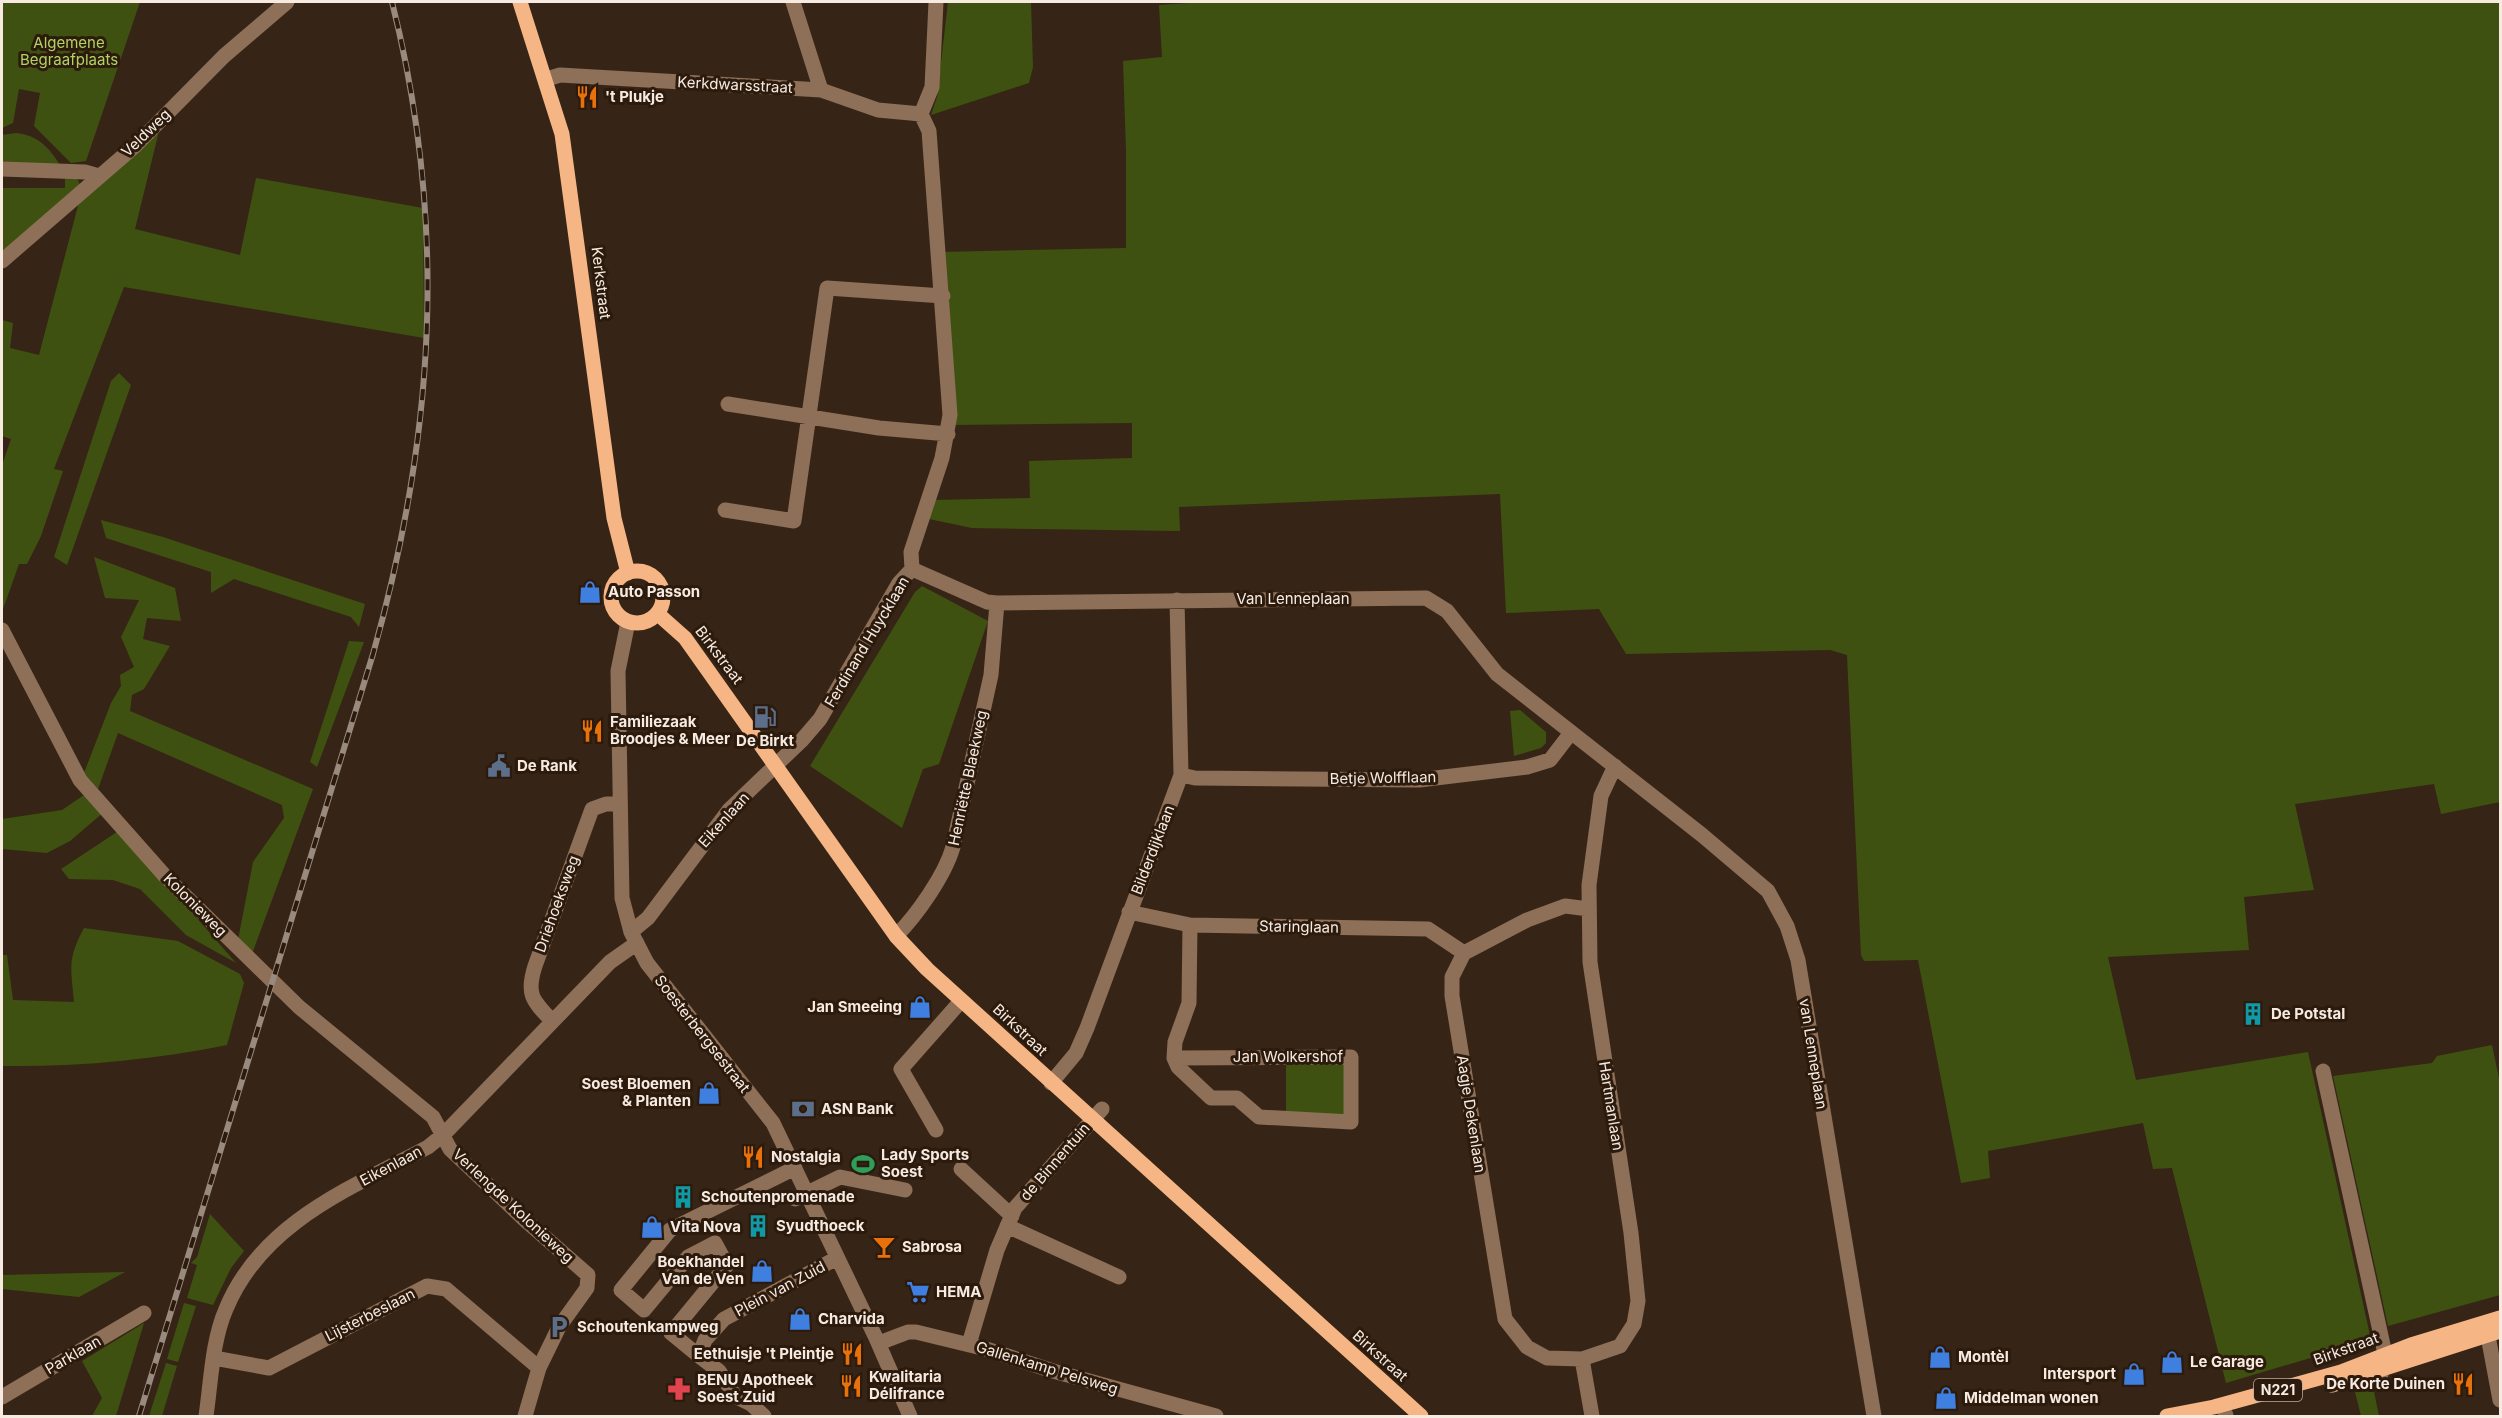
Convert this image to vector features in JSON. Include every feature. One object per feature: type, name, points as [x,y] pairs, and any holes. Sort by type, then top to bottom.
[{"type":"main road","name":"Kerkstraat","points":[[520,2],[562,134],[614,518],[628,573]]},
{"type":"main road","points":[[644,571],[657,580],[664,594],[658,614],[642,623],[628,622],[619,616],[611,601],[614,584],[628,573],[644,571]]},
{"type":"main road","name":"Birkstraat","points":[[658,614],[685,638],[896,936],[927,969],[1051,1083],[1097,1114],[1420,1416]]},
{"type":"main road","name":"Birkstraat","points":[[2167,1416],[2214,1407],[2341,1372],[2411,1345],[2500,1318]]},
{"type":"main road","name":"Birkstraat","points":[[2223,1416],[2381,1375],[2430,1359],[2494,1333]]},
{"type":"street","name":"Veldweg","points":[[2,261],[135,146],[224,56],[287,2]]},
{"type":"street","points":[[793,2],[821,90]]},
{"type":"street","points":[[921,114],[932,87],[936,2]]},
{"type":"street","name":"Kerkdwarsstraat","points":[[546,80],[560,75],[821,90],[878,110],[921,114]]},
{"type":"street","name":"Ferdinand Huycklaan","points":[[776,766],[820,718],[899,584],[912,569],[910,552],[948,434],[950,415],[943,296],[929,131],[921,114]]},
{"type":"street","points":[[2,170],[85,172],[99,176]]},
{"type":"street","points":[[725,510],[794,521],[827,288],[943,296]]},
{"type":"street","points":[[728,404],[879,428],[948,434]]},
{"type":"street","name":"Van Lenneplaan","points":[[912,569],[987,602],[997,603],[1426,598],[1447,611],[1497,674],[1570,734],[1615,766]]},
{"type":"street","name":"Bilderdijklaan","points":[[1051,1083],[1076,1053],[1181,775],[1177,600]]},
{"type":"street","name":"Henriëtte Blaekweg","points":[[896,936],[907,925],[949,861],[991,675],[997,603]]},
{"type":"street","name":"Soesterbergsestraat","points":[[628,622],[618,671],[620,804],[622,898],[634,937],[658,979],[773,1123],[795,1168],[801,1196],[837,1258],[879,1343],[910,1416]]},
{"type":"street","name":"Kolonieweg","points":[[2,630],[80,780],[165,876],[272,982],[433,1117],[444,1134]]},
{"type":"street","name":"Betje Wolfflaan","points":[[1181,775],[1195,778],[1419,780],[1527,767],[1550,760],[1570,734]]},
{"type":"street","name":"Eikenlaan","points":[[206,1416],[214,1358],[225,1310],[249,1266],[294,1220],[428,1146],[444,1134],[634,937],[729,810],[776,766]]},
{"type":"street","name":"Hartmanlaan","points":[[1582,1359],[1620,1346],[1634,1324],[1638,1301],[1631,1233],[1590,962],[1589,885],[1601,796],[1615,766]]},
{"type":"street","name":"van Lenneplaan","points":[[1615,766],[1768,891],[1787,926],[1798,960],[1874,1416]]},
{"type":"street","name":"Driehoeksweg","points":[[552,1021],[535,1003],[529,986],[535,966],[592,809],[606,804],[620,804]]},
{"type":"street","points":[[1464,953],[1527,920],[1565,906],[1589,909]]},
{"type":"street","name":"Staringlaan","points":[[1129,912],[1190,925],[1428,929],[1464,953]]},
{"type":"street","points":[[1174,1058],[1175,1042],[1189,1003],[1190,925]]},
{"type":"street","name":"Aagje Dekenlaan","points":[[1464,953],[1452,976],[1452,996],[1505,1319],[1527,1347],[1547,1358],[1582,1359]]},
{"type":"street","points":[[936,1130],[901,1069],[961,1001]]},
{"type":"street","name":"Jan Wolkershof","points":[[1351,1057],[1351,1122],[1259,1117],[1237,1098],[1211,1098],[1178,1067],[1174,1058],[1351,1057]]},
{"type":"street","points":[[2323,1071],[2385,1354],[2381,1375]]},
{"type":"street","name":"de Binnentuin","points":[[969,1344],[997,1250],[1015,1208],[1097,1114]]},
{"type":"street","name":"Verlengde Kolonieweg","points":[[444,1134],[450,1149],[588,1275],[587,1288],[559,1327],[539,1368]]},
{"type":"street","points":[[764,1416],[751,1404],[735,1395],[719,1371],[671,1333],[727,1265],[715,1243],[688,1257],[644,1310],[621,1290],[670,1230],[795,1168]]},
{"type":"street","name":"de Binnentuin","points":[[961,1169],[1010,1221],[1119,1277]]},
{"type":"street","points":[[801,1196],[840,1177],[905,1190]]},
{"type":"street","name":"Plein van Zuid","points":[[699,1356],[705,1340],[724,1319],[837,1258]]},
{"type":"street","name":"Lijsterbeslaan","points":[[214,1358],[269,1368],[427,1286],[446,1289],[539,1368]]},
{"type":"street","name":"Parklaan","points":[[2,1397],[144,1313]]},
{"type":"street","points":[[2411,1345],[2430,1359],[2433,1344],[2454,1331]]},
{"type":"street","name":"Gallenkamp Pelsweg","points":[[879,1343],[912,1332],[969,1344],[1053,1371],[1216,1416]]},
{"type":"street","points":[[2494,1333],[2500,1400]]},
{"type":"street","points":[[1582,1359],[1592,1416]]},
{"type":"street","points":[[525,1416],[539,1368]]},
{"type":"green space","name":"Algemene Begraafplaats","points":[[2,2],[140,2],[86,161],[71,163],[34,126],[40,93],[19,89],[13,123],[2,128]]},
{"type":"green space","points":[[948,2],[1031,2],[1033,67],[1029,83],[931,115],[937,97]]},
{"type":"green space","points":[[1203,2],[2500,2],[2500,802],[2441,814],[2434,784],[2295,804],[2314,890],[2244,897],[2249,950],[2108,957],[2136,1080],[2308,1052],[2371,1340],[2226,1383],[2172,1168],[2153,1169],[2143,1123],[1988,1151],[1990,1178],[1961,1183],[1918,960],[1864,961],[1861,955],[1847,655],[1830,650],[1626,654],[1599,609],[1506,613],[1500,494],[1179,507],[1180,531],[972,528],[929,519],[931,500],[1030,498],[1029,461],[1132,458],[1132,423],[951,425],[940,252],[1126,248],[1123,61],[1162,57],[1159,5]]},
{"type":"green space","points":[[160,127],[135,229],[240,255],[256,178],[423,208],[424,338],[124,287],[54,469],[63,471],[41,536],[27,564],[19,564],[2,612],[2,465],[11,439],[2,436],[2,320],[13,323],[10,348],[39,355],[80,198]]},
{"type":"green space","points":[[16,133],[30,136],[42,143],[60,165],[2,164],[2,135]]},
{"type":"green space","points":[[65,175],[77,178],[80,185],[2,252],[2,188],[65,188]]},
{"type":"green space","points":[[119,373],[131,385],[67,565],[54,557],[111,381]]},
{"type":"green space","points":[[101,520],[163,537],[365,604],[359,627],[351,617],[234,579],[211,593],[211,572],[106,538]]},
{"type":"green space","points":[[94,557],[175,588],[181,621],[147,618],[143,639],[170,646],[144,689],[132,695],[130,711],[313,789],[252,954],[238,940],[253,862],[284,818],[282,805],[118,733],[98,789],[84,773],[111,703],[121,686],[120,675],[134,667],[121,637],[139,600],[105,598]]},
{"type":"green space","points":[[922,586],[988,621],[939,764],[923,769],[902,828],[810,766],[915,592]]},
{"type":"green space","points":[[349,641],[364,642],[317,767],[310,762]]},
{"type":"green space","points":[[1520,710],[1546,732],[1546,743],[1541,748],[1514,756],[1510,711]]},
{"type":"green space","points":[[87,793],[104,812],[70,841],[47,853],[2,849],[2,819],[62,810]]},
{"type":"green space","points":[[120,830],[236,963],[186,935],[140,889],[113,880],[69,879],[61,869]]},
{"type":"green space","points":[[84,928],[178,941],[240,974],[244,983],[227,1045],[115,1062],[2,1066],[2,955],[7,955],[13,1000],[74,1002],[73,956]]},
{"type":"green space","points":[[2492,1045],[2500,1083],[2500,1295],[2388,1326],[2333,1076],[2432,1063],[2437,1056]]},
{"type":"green space","points":[[1286,1061],[1346,1061],[1347,1117],[1286,1119]]},
{"type":"green space","points":[[210,1214],[244,1251],[231,1268],[213,1305],[187,1298],[197,1265],[191,1263],[197,1257]]},
{"type":"green space","points":[[125,1272],[79,1297],[2,1289],[2,1275]]},
{"type":"green space","points":[[184,1303],[196,1306],[178,1362],[167,1359]]},
{"type":"green space","points":[[144,1323],[116,1416],[92,1416],[102,1398],[82,1361]]},
{"type":"green space","points":[[166,1363],[177,1366],[162,1416],[149,1416]]},
{"type":"green space","points":[[2373,1387],[2379,1416],[2361,1416],[2355,1392]]},
{"type":"railway","points":[[139,1416],[373,654],[394,572],[410,491],[421,410],[427,329],[427,248],[421,167],[410,85],[392,2]]},
{"type":"place","name":"'t Plukje","points":[[587,97]]},
{"type":"place","name":"Auto Passon","points":[[590,592]]},
{"type":"place","name":"De Birkt","points":[[765,717]]},
{"type":"place","name":"Familiezaak Broodjes & Meer","points":[[592,731]]},
{"type":"place","name":"De Rank","points":[[499,766]]},
{"type":"place","name":"Jan Smeeing","points":[[920,1007]]},
{"type":"place","name":"De Potstal","points":[[2253,1014]]},
{"type":"place","name":"Soest Bloemen & Planten","points":[[709,1093]]},
{"type":"place","name":"ASN Bank","points":[[803,1109]]},
{"type":"place","name":"Nostalgia","points":[[753,1157]]},
{"type":"place","name":"Lady Sports Soest","points":[[863,1164]]},
{"type":"place","name":"Schoutenpromenade","points":[[683,1197]]},
{"type":"place","name":"Syudthoeck","points":[[758,1226]]},
{"type":"place","name":"Vita Nova","points":[[652,1227]]},
{"type":"place","name":"Sabrosa","points":[[884,1247]]},
{"type":"place","name":"Boekhandel Van de Ven","points":[[762,1271]]},
{"type":"place","name":"HEMA","points":[[918,1292]]},
{"type":"place","name":"Charvida","points":[[800,1319]]},
{"type":"place","name":"Schoutenkampweg","points":[[559,1327]]},
{"type":"place","name":"Eethuisje 't Pleintje","points":[[852,1354]]},
{"type":"place","name":"Montèl","points":[[1940,1357]]},
{"type":"place","name":"Le Garage","points":[[2172,1362]]},
{"type":"place","name":"Intersport","points":[[2134,1374]]},
{"type":"place","name":"De Korte Duinen","points":[[2463,1384]]},
{"type":"place","name":"Kwalitaria Délifrance","points":[[851,1386]]},
{"type":"place","name":"BENU Apotheek Soest Zuid","points":[[679,1389]]},
{"type":"place","name":"Middelman wonen","points":[[1946,1398]]}]
